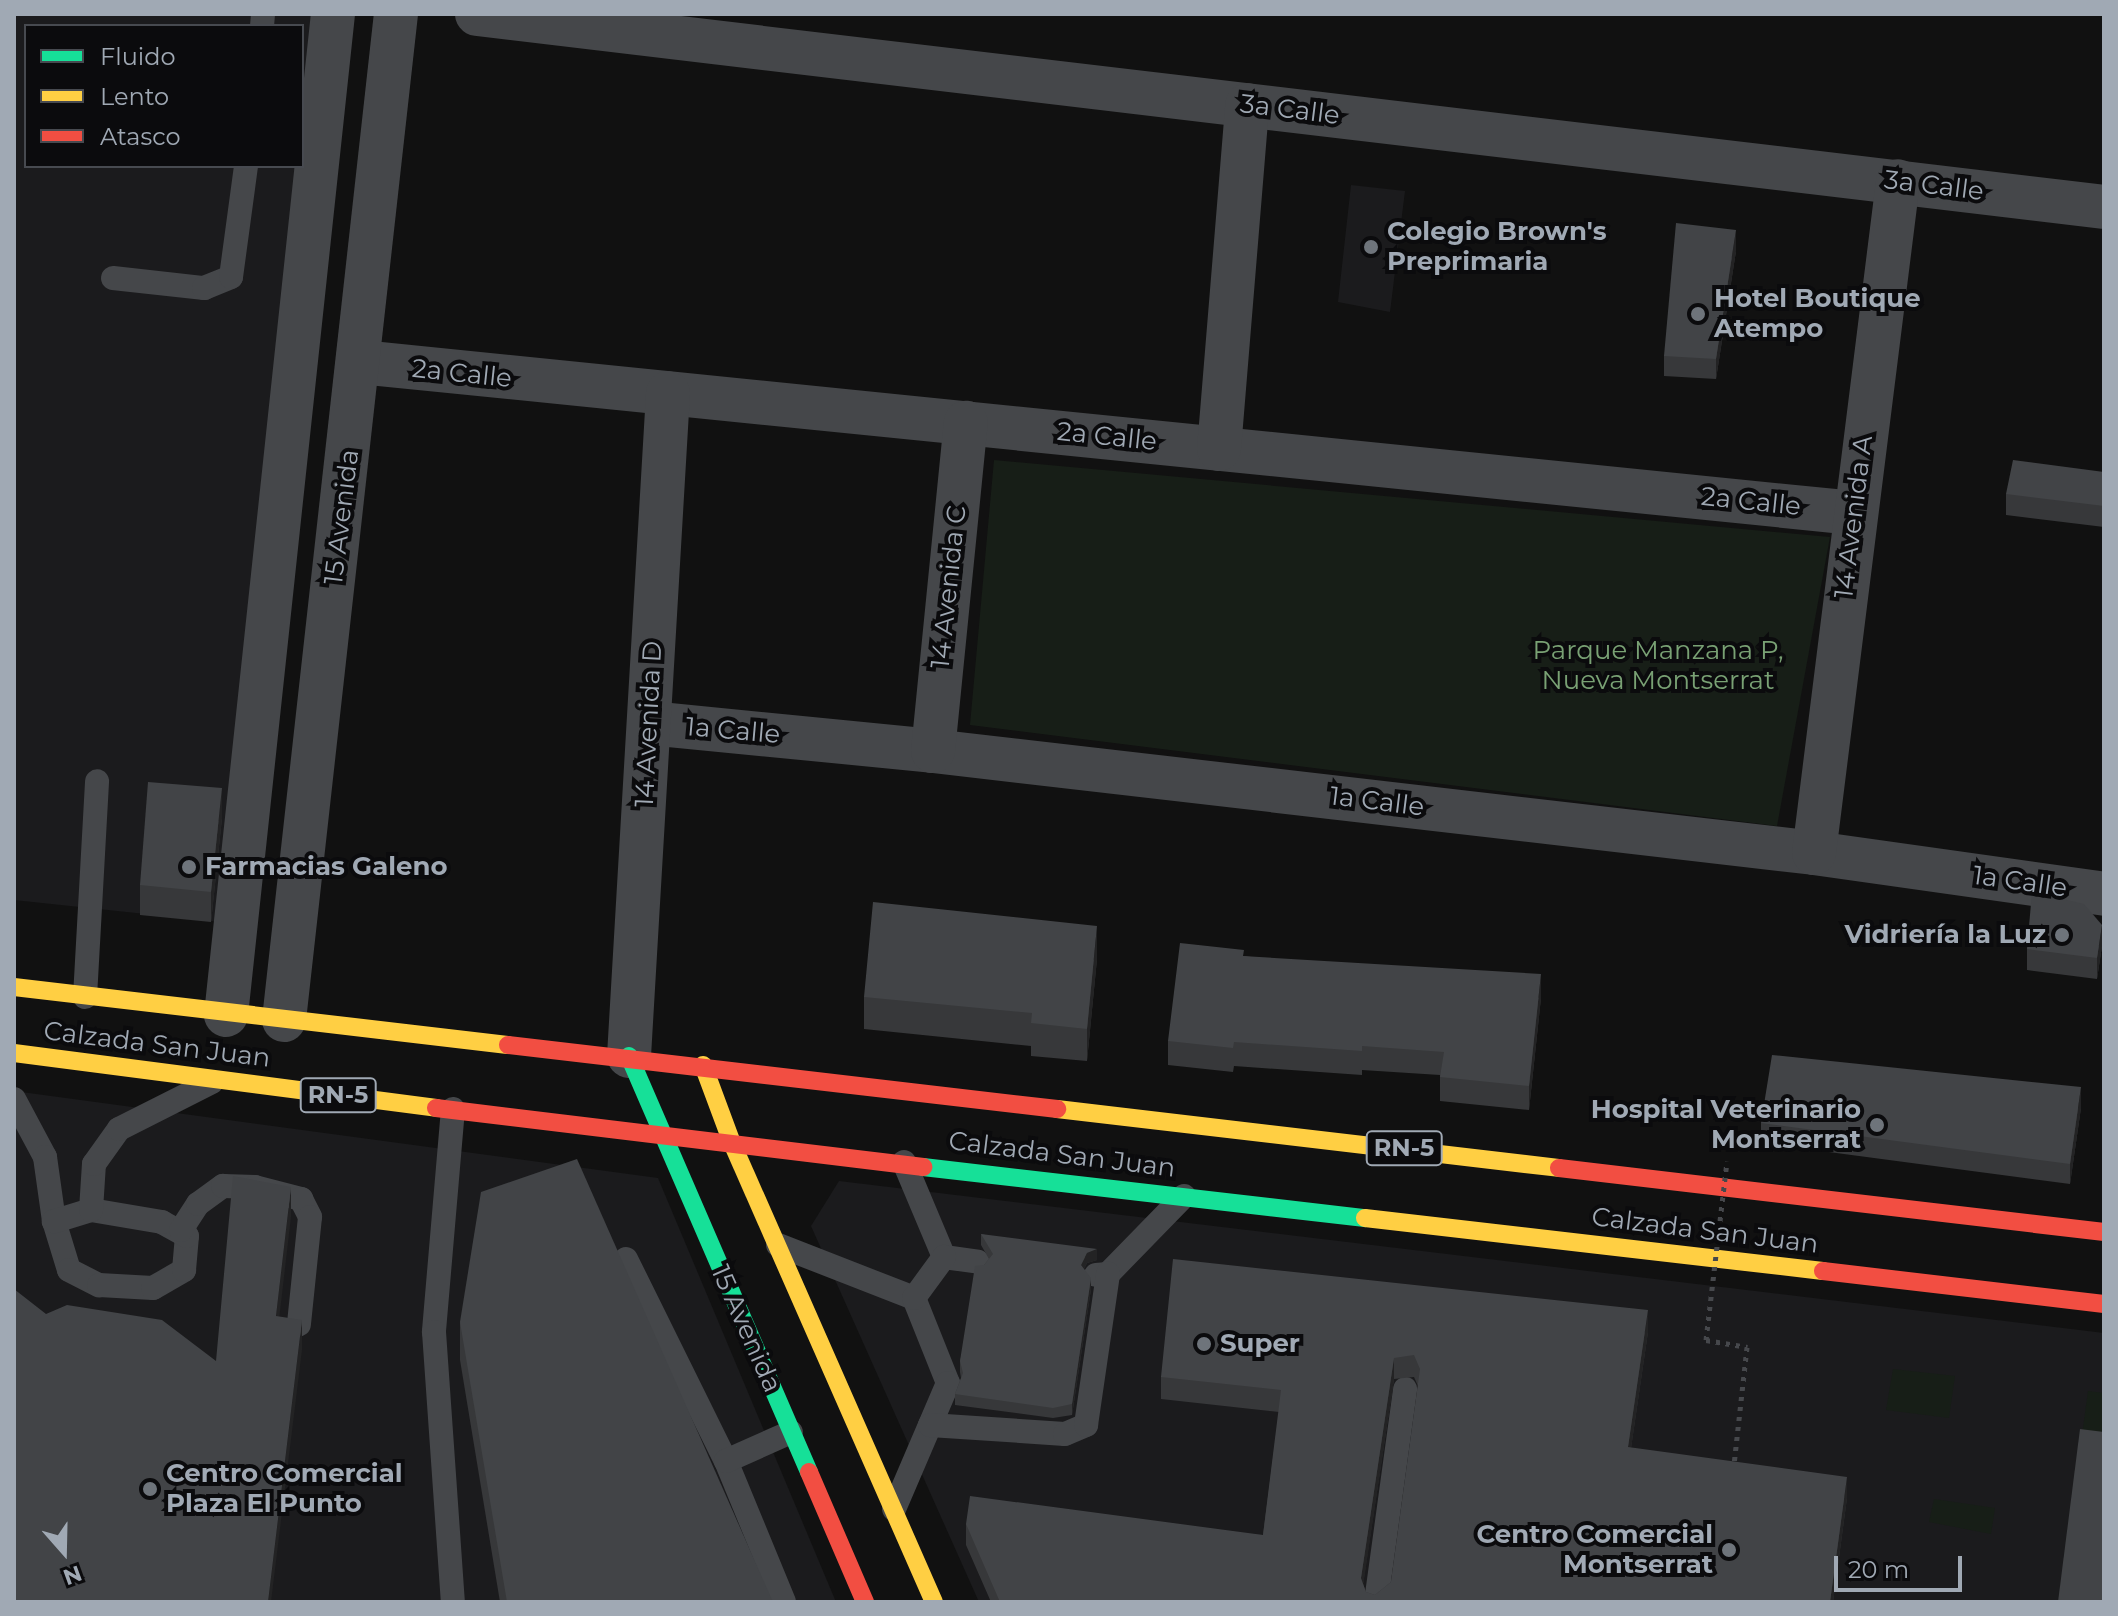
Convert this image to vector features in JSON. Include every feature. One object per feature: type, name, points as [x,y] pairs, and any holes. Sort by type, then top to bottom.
[{"type":"main road","name":"Calzada San Juan","points":[[14,987],[226,1015],[629,1056],[2104,1232]]},
{"type":"main road","name":"Calzada San Juan","points":[[14,1053],[662,1137],[904,1162],[2104,1304]]},
{"type":"main road","name":"15 Avenida","points":[[629,1056],[865,1602]]},
{"type":"main road","points":[[703,1065],[732,1143],[934,1602]]},
{"type":"street","points":[[226,1015],[333,14]]},
{"type":"street","name":"15 Avenida","points":[[284,1020],[360,362],[396,14]]},
{"type":"street","name":"3a Calle","points":[[477,14],[721,28],[1247,105],[2104,207]]},
{"type":"street","points":[[1219,449],[1247,105]]},
{"type":"street","name":"14 Avenida A","points":[[1814,853],[1854,513],[1898,181]]},
{"type":"street","name":"2a Calle","points":[[360,362],[1854,513]]},
{"type":"street","name":"14 Avenida D","points":[[629,1056],[668,393]]},
{"type":"street","name":"14 Avenida C","points":[[933,751],[966,423]]},
{"type":"street","name":"1a Calle","points":[[649,723],[933,751],[1814,853],[2104,894]]},
{"type":"lane","points":[[113,278],[204,288],[231,277],[246,168]]},
{"type":"lane","points":[[85,997],[97,781]]},
{"type":"lane","points":[[91,1210],[94,1164],[119,1129],[218,1079]]},
{"type":"lane","points":[[14,1099],[45,1157],[54,1221],[69,1270],[83,1281],[153,1288],[176,1278],[184,1270],[189,1251],[181,1230]]},
{"type":"lane","points":[[453,1109],[434,1332],[453,1602]]},
{"type":"lane","points":[[904,1162],[944,1257]]},
{"type":"lane","points":[[181,1230],[198,1204],[223,1186],[255,1187],[301,1199],[310,1217],[299,1324]]},
{"type":"lane","points":[[930,1425],[1065,1434],[1086,1425],[1102,1274],[1184,1196]]},
{"type":"lane","points":[[54,1221],[91,1210],[181,1230]]},
{"type":"lane","points":[[778,1245],[914,1298],[948,1383],[894,1509]]},
{"type":"lane","points":[[944,1257],[978,1262]]},
{"type":"lane","points":[[914,1298],[944,1257]]},
{"type":"lane","points":[[626,1259],[726,1461],[784,1602]]},
{"type":"lane","points":[[1376,1602],[1405,1389]]},
{"type":"lane","points":[[726,1461],[791,1432]]},
{"type":"path","points":[[1727,1161],[1706,1340],[1747,1347],[1734,1470]]},
{"type":"shaded area","points":[[14,14],[314,14],[304,122],[304,24],[24,24],[24,168],[300,168],[230,923],[14,900]]},
{"type":"shaded area","name":"Colegio Brown's Preprimaria","points":[[1351,185],[1405,191],[1390,312],[1338,302]]},
{"type":"shaded area","points":[[14,1091],[658,1178],[836,1602],[14,1602]]},
{"type":"shaded area","points":[[839,1181],[2104,1333],[2104,1602],[979,1602],[811,1226]]},
{"type":"green space","name":"Parque Manzana P, Nueva Montserrat","points":[[994,460],[1830,537],[1777,826],[970,725]]},
{"type":"green space","points":[[1893,1369],[1955,1376],[1949,1418],[1886,1410]]},
{"type":"green space","points":[[2088,1391],[2104,1393],[2104,1453],[2080,1450]]},
{"type":"green space","points":[[1934,1499],[1995,1508],[1991,1534],[1929,1522]]},
{"type":"building","name":"Hotel Boutique Atempo","points":[[1676,223],[1736,230],[1716,359],[1664,356]]},
{"type":"building","points":[[2013,460],[2104,472],[2104,506],[2006,494]]},
{"type":"building","points":[[148,782],[222,788],[211,892],[140,885]]},
{"type":"building","points":[[2032,892],[2084,904],[2102,925],[2097,958],[2027,949]]},
{"type":"building","points":[[873,902],[1097,926],[1087,1029],[1031,1023],[1032,1013],[864,997]]},
{"type":"building","points":[[1180,943],[1244,950],[1243,956],[1541,974],[1529,1086],[1440,1077],[1444,1052],[1362,1046],[1362,1051],[1234,1042],[1233,1048],[1168,1041]]},
{"type":"building","points":[[1772,1055],[2081,1087],[2070,1164],[1761,1123]]},
{"type":"building","points":[[577,1159],[773,1602],[507,1602],[460,1322],[481,1192]]},
{"type":"building","name":"Centro Comercial Plaza El Punto","points":[[233,1176],[291,1187],[276,1316],[302,1320],[268,1602],[14,1602],[14,1289],[46,1314],[67,1305],[162,1320],[216,1361]]},
{"type":"building","points":[[981,1234],[1097,1249],[1087,1253],[1081,1265],[1091,1278],[1072,1404],[1053,1408],[955,1394],[963,1373],[960,1361],[975,1266],[984,1265],[993,1254]]},
{"type":"building","points":[[1173,1259],[1648,1310],[1628,1447],[1847,1477],[1830,1602],[1000,1602],[966,1524],[970,1496],[1263,1535],[1281,1390],[1161,1377]],"holes":[[[1414,1355],[1420,1369],[1391,1582],[1375,1595],[1366,1592],[1361,1578],[1394,1358]]]},
{"type":"building","points":[[2080,1429],[2104,1432],[2104,1602],[2058,1602]]},
{"type":"traffic: fast","points":[[629,1056],[809,1472]]},
{"type":"traffic: fast","points":[[923,1167],[1365,1218]]},
{"type":"traffic: slow","points":[[14,987],[508,1045]]},
{"type":"traffic: slow","points":[[14,1053],[436,1108]]},
{"type":"traffic: slow","points":[[703,1065],[732,1143],[934,1602]]},
{"type":"traffic: slow","points":[[1057,1109],[1559,1168]]},
{"type":"traffic: slow","points":[[1365,1218],[1823,1271]]},
{"type":"traffic: jam","points":[[508,1045],[1057,1109]]},
{"type":"traffic: jam","points":[[436,1108],[923,1167]]},
{"type":"traffic: jam","points":[[1559,1168],[2104,1232]]},
{"type":"traffic: jam","points":[[1823,1271],[2104,1304]]},
{"type":"traffic: jam","points":[[809,1472],[865,1602]]},
{"type":"place","name":"Colegio Brown's Preprimaria","points":[[1371,247]]},
{"type":"place","name":"Hotel Boutique Atempo","points":[[1698,314]]},
{"type":"place","name":"Farmacias Galeno","points":[[189,867]]},
{"type":"place","name":"Vidriería la Luz","points":[[2062,935]]},
{"type":"place","name":"Hospital Veterinario Montserrat","points":[[1877,1125]]},
{"type":"place","name":"Super","points":[[1204,1344]]},
{"type":"place","name":"Centro Comercial Plaza El Punto","points":[[150,1489]]},
{"type":"place","name":"Centro Comercial Montserrat","points":[[1729,1550]]}]
